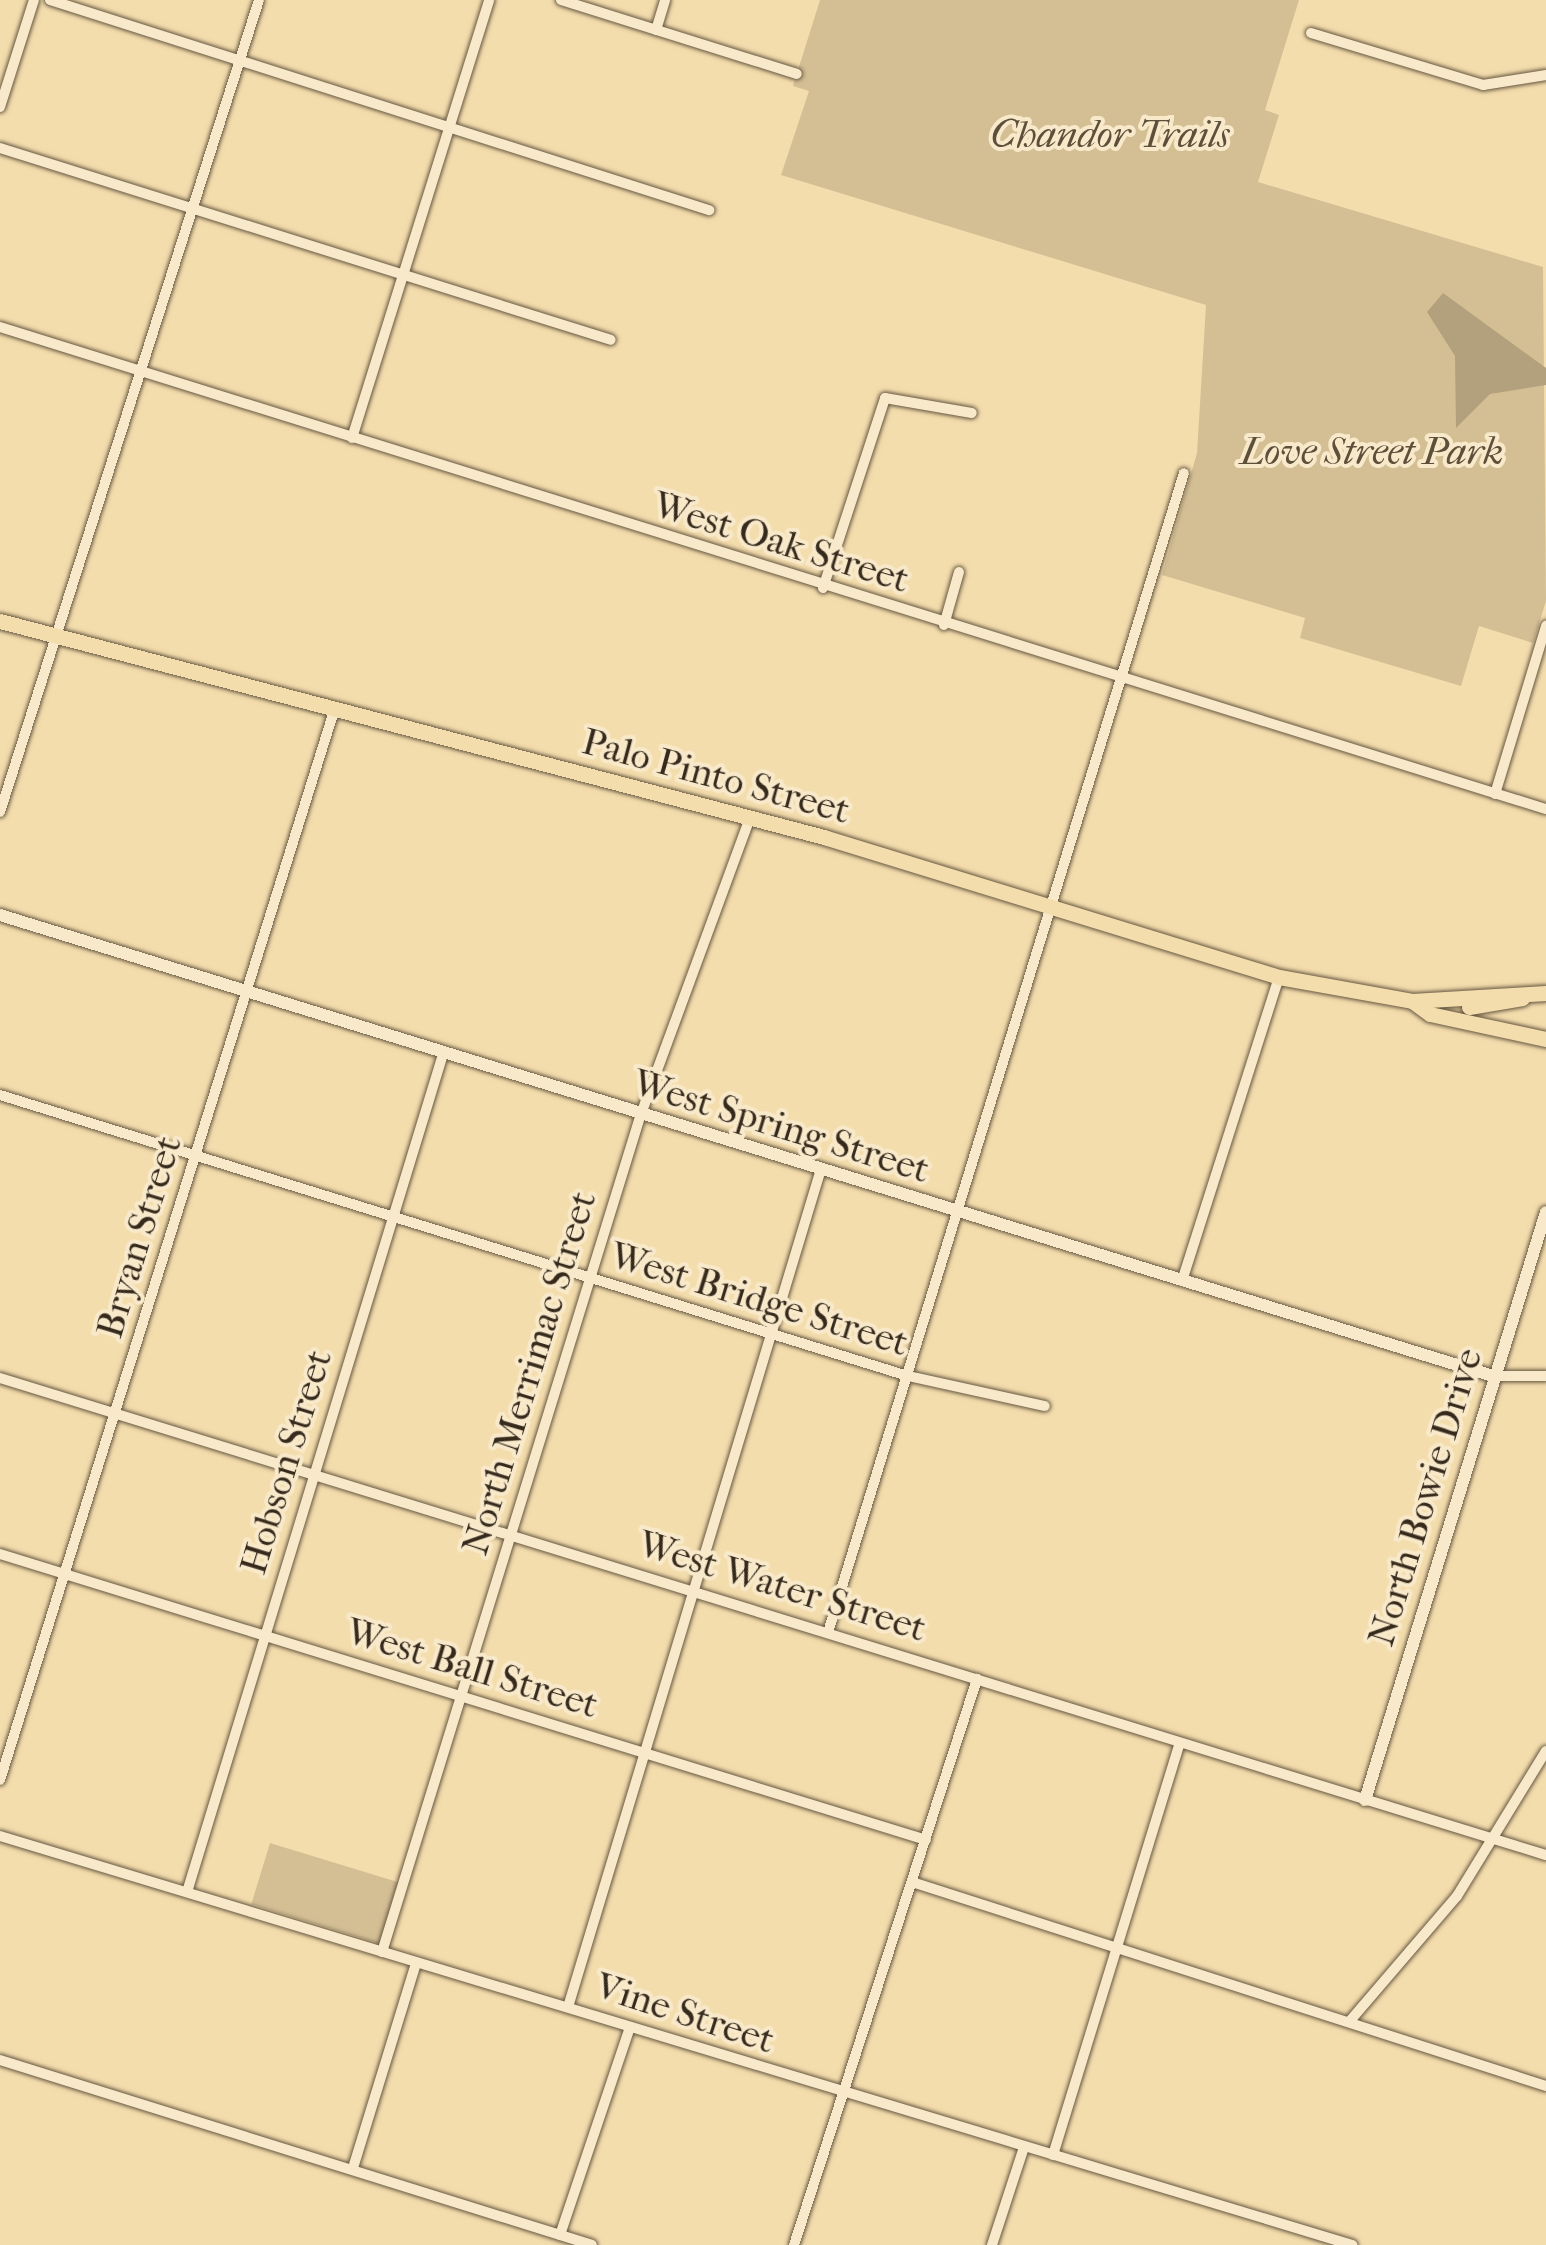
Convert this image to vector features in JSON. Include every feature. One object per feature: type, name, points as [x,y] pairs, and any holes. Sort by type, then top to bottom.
[{"type":"main road","name":"Palo Pinto Street","points":[[0,620],[56,638],[750,817],[1055,905],[1279,977],[1412,1002],[1468,1008],[1546,1038]]},
{"type":"main road","name":"Palo Pinto Street","points":[[1412,1002],[1468,1008],[1538,994]]},
{"type":"street","points":[[0,108],[34,0]]},
{"type":"street","points":[[50,0],[709,210]]},
{"type":"street","points":[[0,812],[144,372],[259,0]]},
{"type":"street","points":[[352,438],[489,0]]},
{"type":"street","points":[[561,0],[798,74]]},
{"type":"street","points":[[656,30],[665,0]]},
{"type":"street","points":[[1311,33],[1483,85],[1546,75]]},
{"type":"street","points":[[0,148],[611,340]]},
{"type":"street","name":"West Oak Street","points":[[0,327],[823,588],[1546,808]]},
{"type":"street","points":[[823,588],[885,398],[972,413]]},
{"type":"street","points":[[829,1629],[1055,905],[1184,474]]},
{"type":"street","points":[[944,625],[959,572]]},
{"type":"street","points":[[1495,794],[1545,630]]},
{"type":"street","name":"Bryan Street","points":[[0,1780],[334,711]]},
{"type":"street","name":"North Merrimac Street","points":[[382,1952],[641,1114],[750,817]]},
{"type":"street","name":"West Spring Street","points":[[0,915],[1492,1376],[1546,1376]]},
{"type":"street","points":[[1182,1280],[1279,977]]},
{"type":"street","name":"Hobson Street","points":[[187,1892],[444,1050]]},
{"type":"street","name":"West Bridge Street","points":[[0,1095],[908,1376],[1045,1406]]},
{"type":"street","points":[[568,2007],[821,1169]]},
{"type":"street","name":"North Bowie Drive","points":[[1365,1800],[1492,1376],[1546,1212]]},
{"type":"street","name":"West Water Street","points":[[0,1378],[312,1476],[829,1629],[1492,1841],[1544,1852]]},
{"type":"street","name":"West Ball Street","points":[[0,1554],[926,1840]]},
{"type":"street","points":[[794,2245],[846,2097],[977,1679]]},
{"type":"street","points":[[1053,2155],[1180,1743]]},
{"type":"street","points":[[1350,2022],[1425,1941],[1546,1752]]},
{"type":"street","name":"Vine Street","points":[[0,1836],[568,2007],[628,2030],[846,2097],[1352,2245]]},
{"type":"street","points":[[912,1882],[1116,1951],[1546,2086]]},
{"type":"street","points":[[353,2168],[416,1963]]},
{"type":"street","points":[[560,2235],[628,2030]]},
{"type":"street","points":[[0,2060],[592,2245]]},
{"type":"street","points":[[992,2245],[1024,2147]]},
{"type":"green space","points":[[820,0],[1299,0],[1265,110],[1279,115],[1258,182],[1543,267],[1546,601],[1533,643],[1479,626],[1461,686],[1300,638],[1305,618],[1162,575],[1197,453],[1206,305],[781,175],[809,91],[793,86]]},
{"type":"green space","points":[[270,1843],[400,1883],[381,1944],[251,1904]]},
{"type":"shaded area","points":[[1443,293],[1546,368],[1546,385],[1490,394],[1456,428],[1455,356],[1427,312]]},
{"type":"park label","name":"Chandor Trails","points":[[1110,135]]},
{"type":"park label","name":"Love Street Park","points":[[1372,452]]}]
